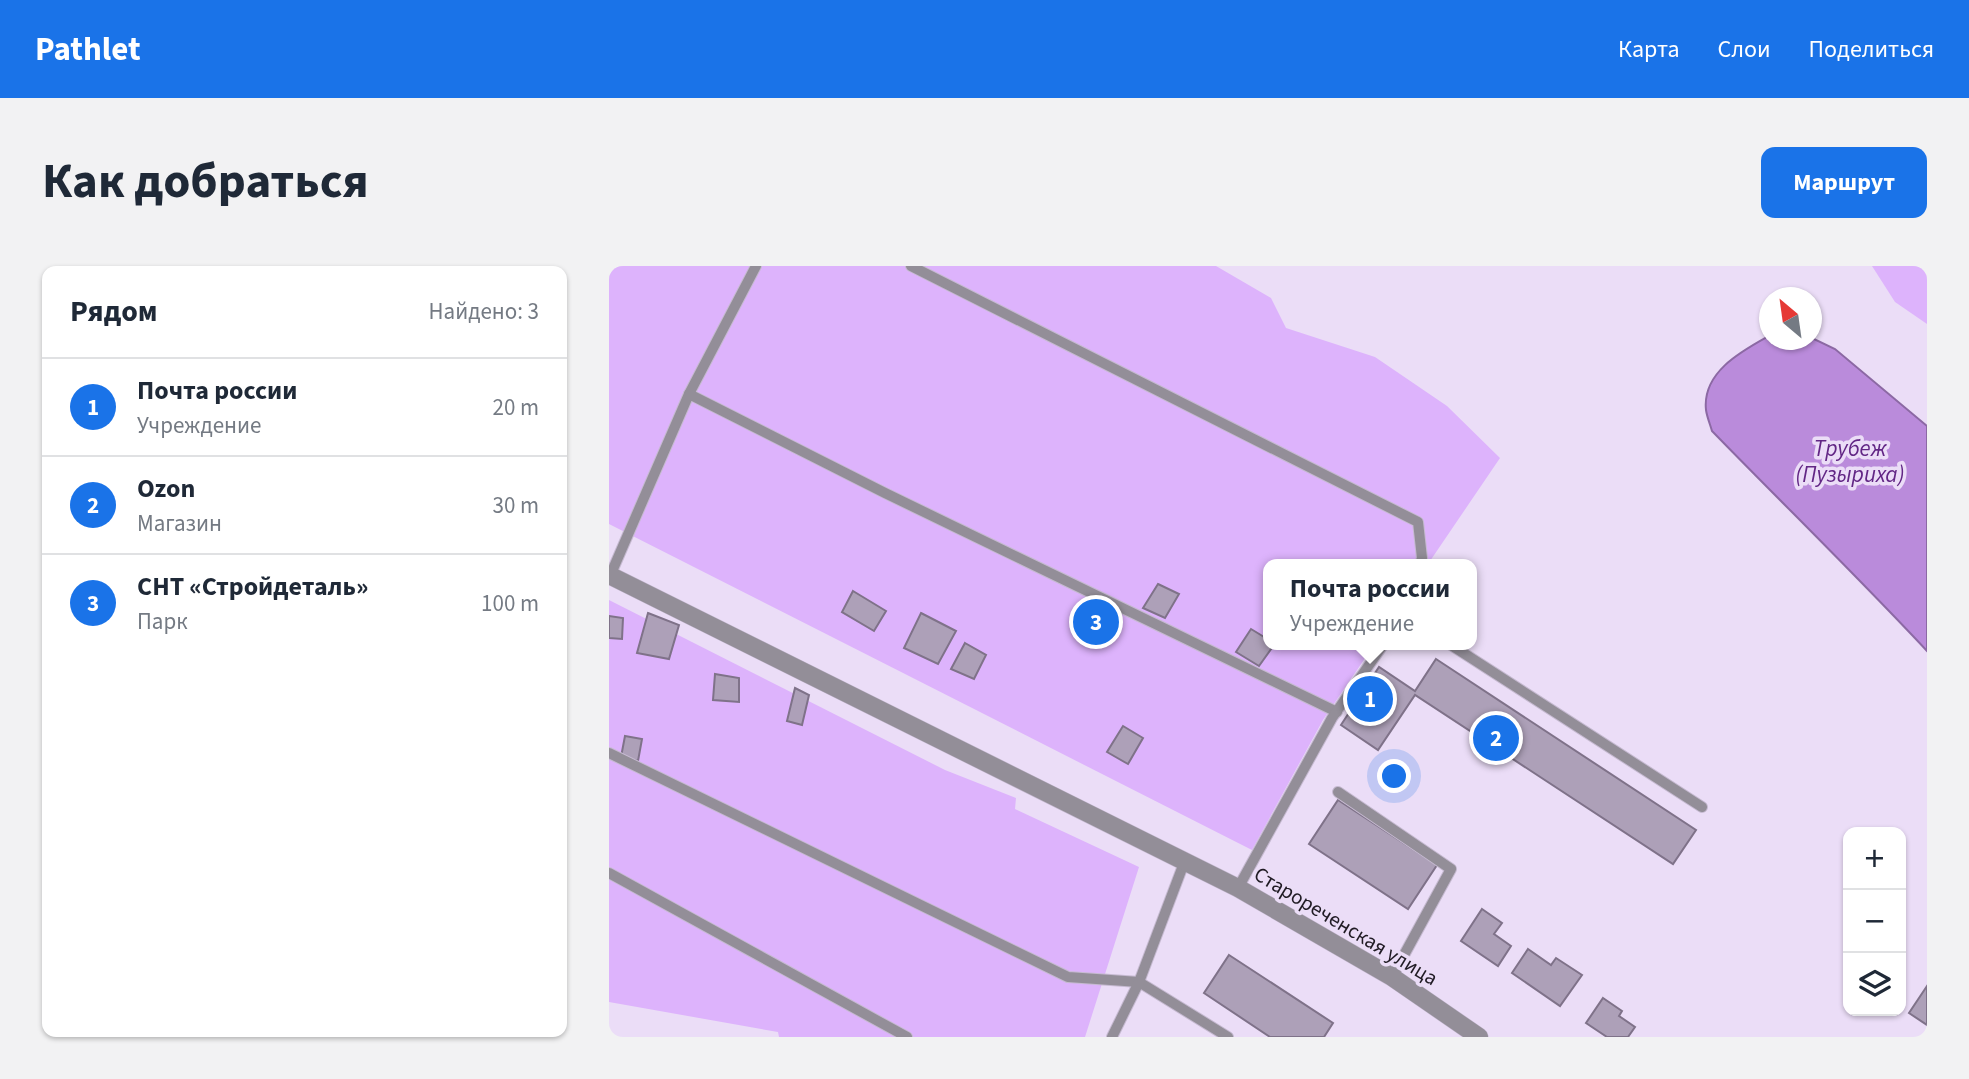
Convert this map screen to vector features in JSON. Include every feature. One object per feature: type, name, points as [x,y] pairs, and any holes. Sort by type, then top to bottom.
[{"type":"street","name":"Старореченская улица","points":[[609,576],[1238,888],[1392,977],[1479,1037]]},
{"type":"lane","points":[[609,576],[689,394],[756,266]]},
{"type":"lane","points":[[911,266],[1419,522],[1422,559]]},
{"type":"lane","points":[[689,394],[885,493],[1337,712]]},
{"type":"lane","points":[[1238,888],[1337,712],[1380,650]]},
{"type":"lane","points":[[1459,650],[1702,807]]},
{"type":"lane","points":[[609,753],[1068,977],[1139,982],[1228,1037]]},
{"type":"lane","points":[[1338,792],[1451,869],[1392,977]]},
{"type":"lane","points":[[1112,1037],[1139,982],[1184,863]]},
{"type":"lane","points":[[609,873],[907,1037]]},
{"type":"shaded area","points":[[609,266],[1216,266],[1271,298],[1286,328],[1375,357],[1447,406],[1500,458],[1431,559],[1263,559],[1263,650],[1371,650],[1323,720],[1252,850],[609,524]]},
{"type":"shaded area","points":[[1872,266],[1927,266],[1927,324],[1895,302]]},
{"type":"shaded area","points":[[609,600],[945,770],[1016,798],[1015,809],[1139,867],[1085,1037],[779,1037],[778,1032],[609,1002]]},
{"type":"water","name":"Трубеж (Пузыриха)","points":[[1759,342],[1759,350],[1822,350],[1822,343],[1835,349],[1927,426],[1927,651],[1712,431],[1706,410],[1710,385],[1725,365]]},
{"type":"building","points":[[1158,584],[1179,594],[1165,618],[1143,608]]},
{"type":"building","points":[[853,591],[886,611],[874,631],[842,612]]},
{"type":"building","points":[[648,613],[679,625],[669,659],[637,653]]},
{"type":"building","points":[[921,613],[956,631],[938,664],[904,648]]},
{"type":"building","points":[[609,616],[623,618],[622,639],[609,638]]},
{"type":"building","points":[[1251,629],[1263,636],[1263,650],[1270,650],[1259,666],[1236,652]]},
{"type":"building","points":[[965,643],[986,655],[974,679],[951,669]]},
{"type":"building","points":[[1436,659],[1696,830],[1673,864],[1415,695],[1378,750],[1341,725],[1379,667],[1415,691]]},
{"type":"building","points":[[715,674],[739,678],[739,702],[713,700]]},
{"type":"building","points":[[795,688],[809,695],[802,725],[787,721]]},
{"type":"building","points":[[1123,726],[1143,738],[1128,764],[1107,752]]},
{"type":"building","points":[[625,736],[642,739],[638,761],[621,757]]},
{"type":"building","points":[[1338,800],[1437,865],[1408,909],[1309,844]]},
{"type":"building","points":[[1482,909],[1502,923],[1494,934],[1511,946],[1498,966],[1461,941]]},
{"type":"building","points":[[1528,949],[1551,965],[1556,958],[1582,975],[1560,1006],[1512,973]]},
{"type":"building","points":[[1229,955],[1333,1023],[1324,1037],[1270,1037],[1204,993]]},
{"type":"building","points":[[1927,986],[1927,1025],[1909,1013]]},
{"type":"building","points":[[1603,998],[1622,1011],[1619,1016],[1635,1027],[1628,1037],[1607,1037],[1586,1023]]},
{"type":"place","name":"СНТ «Стройдеталь»","points":[[1096,622]]},
{"type":"place","name":"Почта россии","points":[[1370,699]]},
{"type":"place","name":"Ozon","points":[[1496,738]]}]
